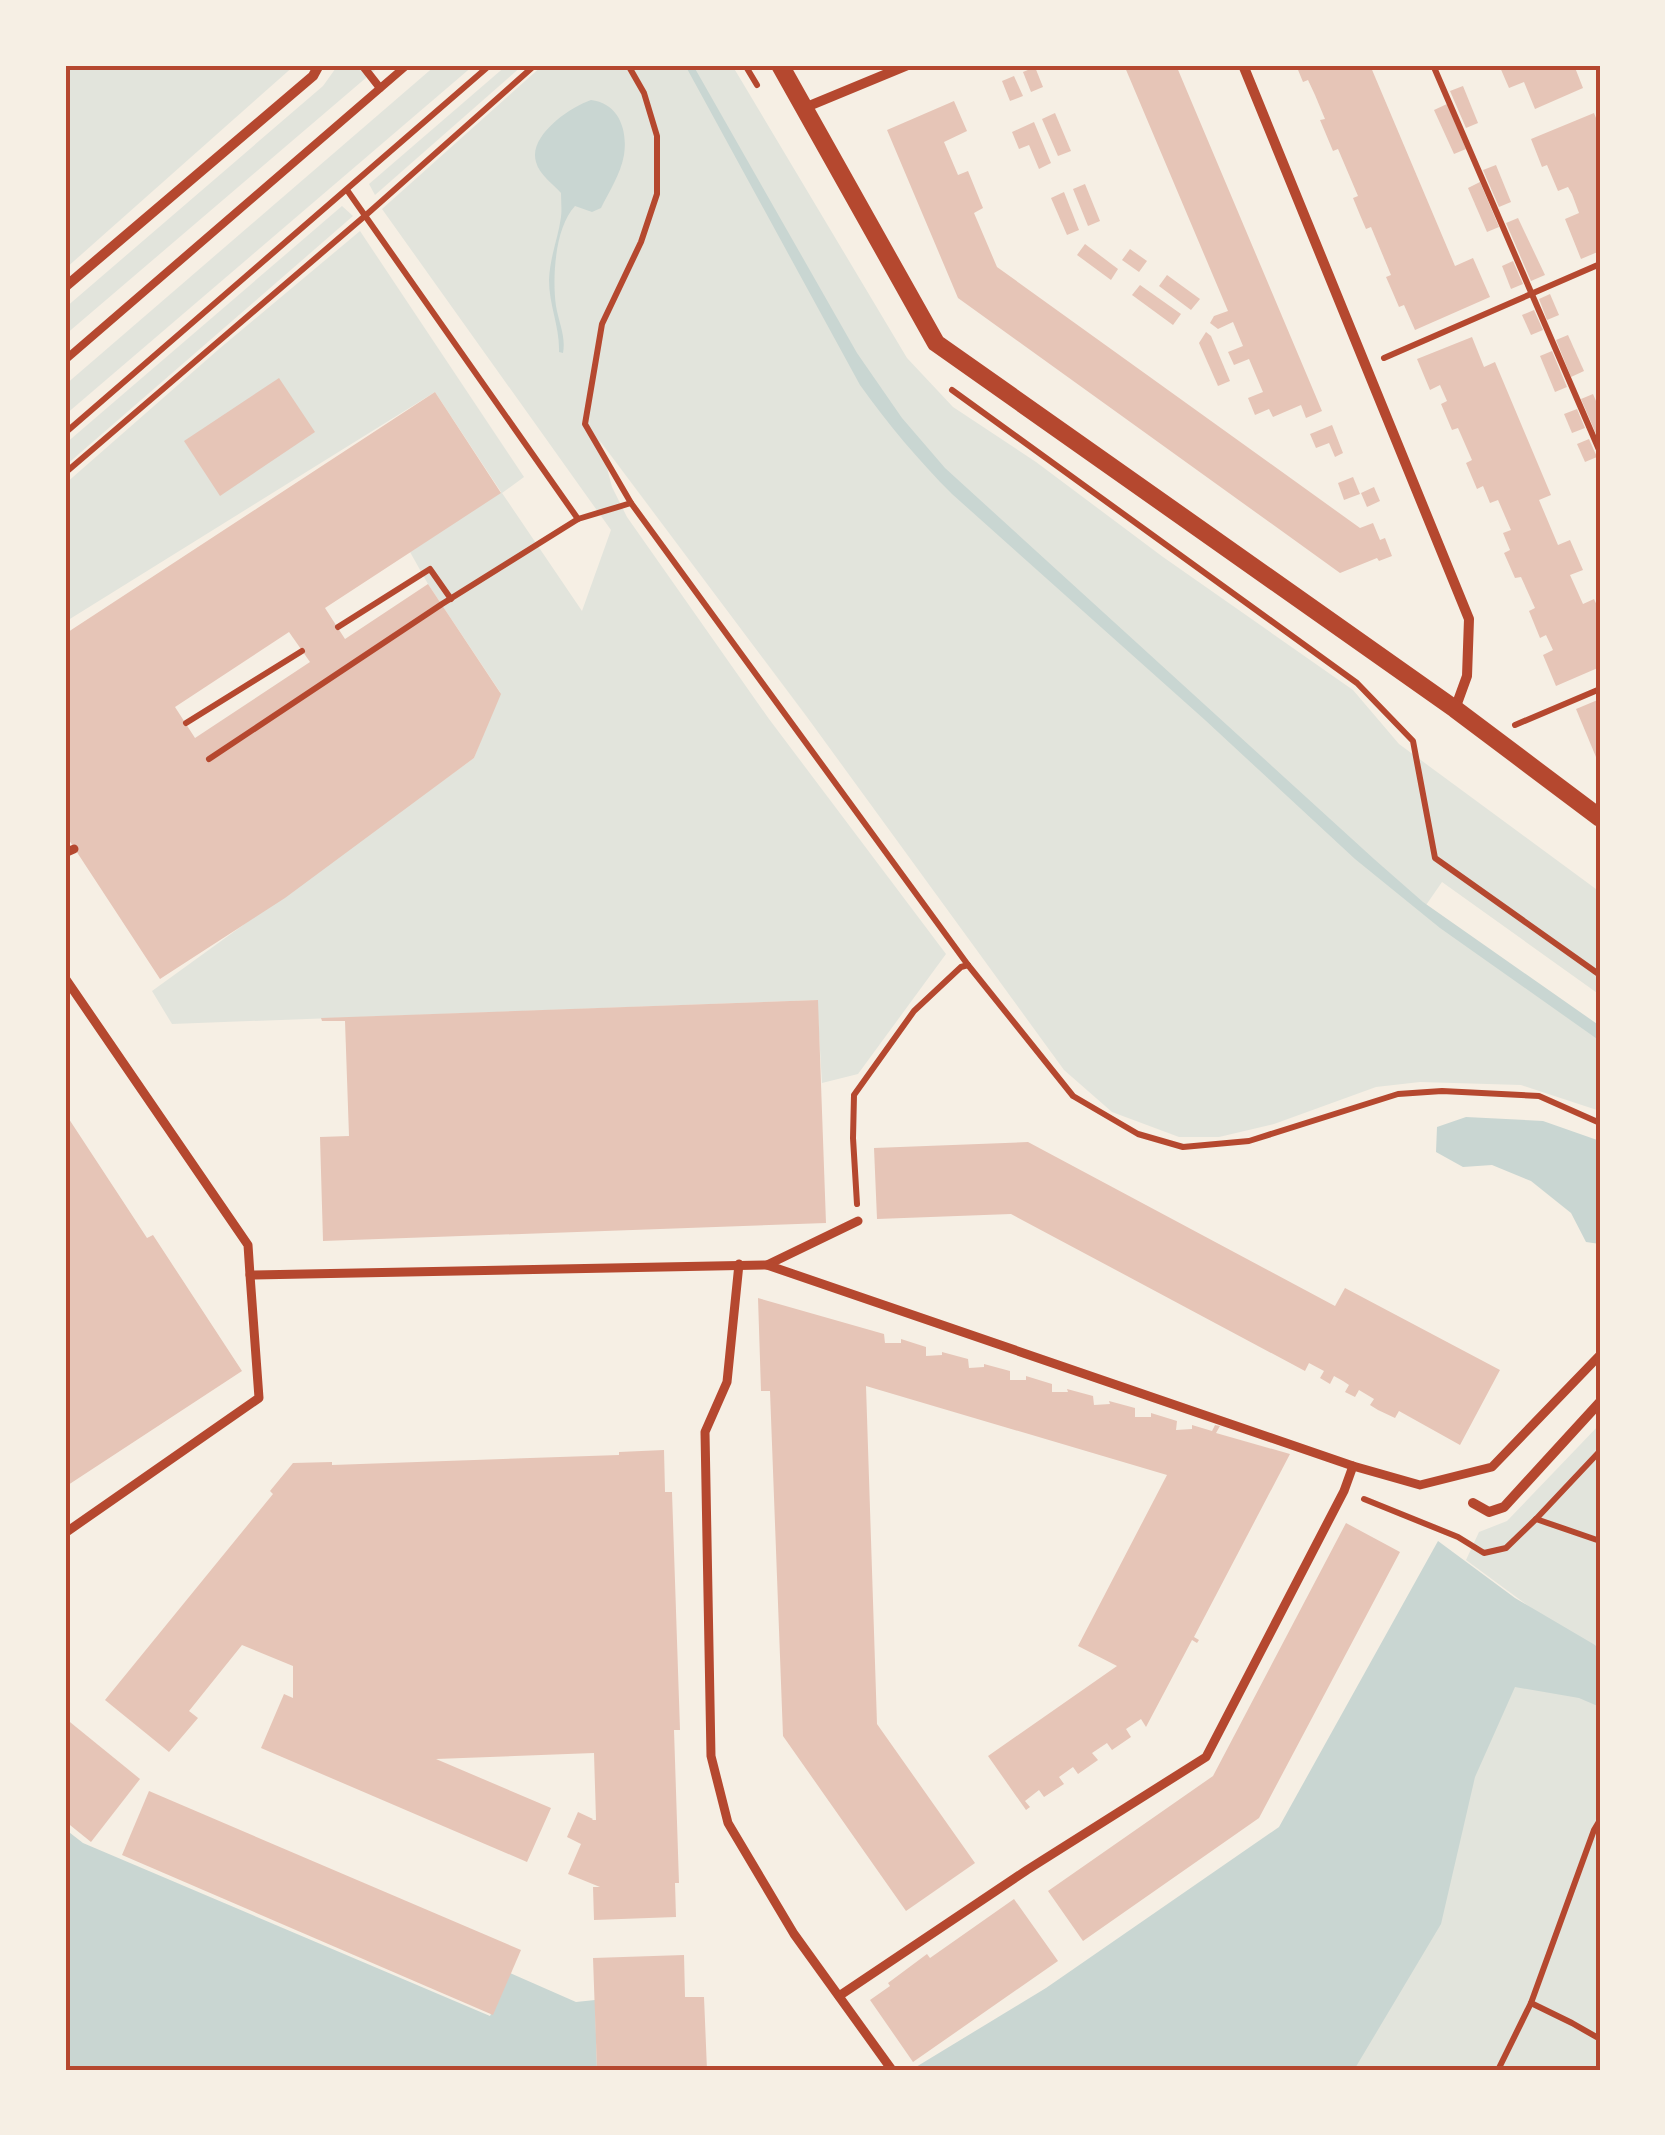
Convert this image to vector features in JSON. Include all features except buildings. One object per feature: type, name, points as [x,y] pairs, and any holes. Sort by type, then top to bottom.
[{"type":"street","points":[[65,287],[313,76],[319,65]]},
{"type":"street","points":[[780,65],[936,343],[1455,710],[1600,818]]},
{"type":"street","points":[[804,108],[908,65]]},
{"type":"street","points":[[1243,65],[1469,619],[1467,676],[1455,710]]},
{"type":"street","points":[[65,978],[248,1245],[258,1398],[65,1533]]},
{"type":"street","points":[[767,1265],[858,1220]]},
{"type":"street","points":[[739,1264],[728,1382],[705,1432],[711,1756],[728,1823],[794,1934],[892,2070]]},
{"type":"street","points":[[250,1274],[767,1265],[1354,1466],[1420,1485],[1492,1467],[1600,1355]]},
{"type":"street","points":[[1473,1503],[1489,1512],[1504,1507],[1600,1402]]},
{"type":"street","points":[[839,1996],[1026,1870],[1206,1756],[1354,1466]]},
{"type":"lane","points":[[362,65],[380,88]]},
{"type":"lane","points":[[65,360],[406,65]]},
{"type":"path","points":[[65,433],[490,65]]},
{"type":"path","points":[[65,473],[366,216],[535,65]]},
{"type":"path","points":[[628,65],[644,93],[658,136],[657,194],[642,242],[602,324],[585,424],[631,504],[968,965],[1074,1096],[1138,1134],[1183,1147],[1249,1141],[1398,1094],[1442,1091],[1539,1096],[1600,1122]]},
{"type":"path","points":[[745,65],[765,99]]},
{"type":"path","points":[[1432,65],[1600,452]]},
{"type":"path","points":[[347,190],[578,519]]},
{"type":"path","points":[[1365,366],[1600,264]]},
{"type":"path","points":[[948,386],[1357,683],[1413,742],[1435,858],[1600,974]]},
{"type":"path","points":[[209,759],[578,519],[631,504]]},
{"type":"path","points":[[338,627],[430,569],[450,599]]},
{"type":"path","points":[[186,723],[302,651]]},
{"type":"path","points":[[1490,736],[1600,689]]},
{"type":"path","points":[[858,1220],[854,1095],[914,1010],[968,965]]},
{"type":"path","points":[[1536,1519],[1600,1451]]},
{"type":"path","points":[[1344,1492],[1397,1512]]},
{"type":"path","points":[[1498,2070],[1531,2003],[1600,1820]]},
{"type":"path","points":[[1531,2003],[1600,2039]]},
{"type":"shaded area","points":[[65,65],[295,65],[65,269]]},
{"type":"shaded area","points":[[338,65],[381,65],[65,335],[65,308],[323,86]]},
{"type":"shaded area","points":[[436,65],[474,65],[65,415],[65,385]]},
{"type":"shaded area","points":[[507,65],[523,65],[375,195],[369,184]]},
{"type":"shaded area","points":[[543,65],[732,65],[907,358],[953,407],[1036,462],[1353,690],[1399,744],[1600,892],[1600,995],[1442,882],[1424,908],[1600,1039],[1600,1111],[1521,1085],[1420,1082],[1376,1087],[1274,1124],[1219,1137],[1179,1137],[1112,1112],[1064,1070],[600,441],[612,487],[627,517],[769,719],[946,954],[858,1074],[822,1083],[817,1000],[172,1024],[152,991],[474,758],[500,692],[410,552],[501,492],[435,392],[65,622],[65,484],[360,231],[524,477],[502,493],[582,611],[611,530],[382,209]]},
{"type":"shaded area","points":[[685,65],[693,65],[857,353],[902,418],[945,468],[1423,902],[1600,1026],[1600,1041],[1440,928],[1355,859],[939,481],[860,385]]},
{"type":"shaded area","points":[[591,100],[608,106],[619,119],[624,155],[601,208],[592,212],[575,206],[563,227],[554,282],[563,353],[559,352],[549,280],[561,217],[561,193],[540,171],[535,152],[553,124]]},
{"type":"shaded area","points":[[342,206],[353,216],[65,466],[65,444]]},
{"type":"shaded area","points":[[1466,1117],[1543,1121],[1600,1141],[1600,1244],[1586,1242],[1571,1213],[1531,1181],[1492,1165],[1463,1167],[1436,1152],[1437,1127]]},
{"type":"shaded area","points":[[1600,1424],[1600,2070],[1309,2070],[1531,1608],[1466,1560],[1479,1532],[1507,1521]]},
{"type":"shaded area","points":[[1438,1541],[1515,1598],[1595,1645],[1600,1651],[1600,1707],[1579,1698],[1515,1687],[1475,1777],[1441,1924],[1354,2070],[911,2070],[1046,1988],[1279,1827]]},
{"type":"shaded area","points":[[65,1829],[83,1843],[490,2016],[510,1973],[576,2002],[595,2000],[597,2070],[65,2070]]}]
